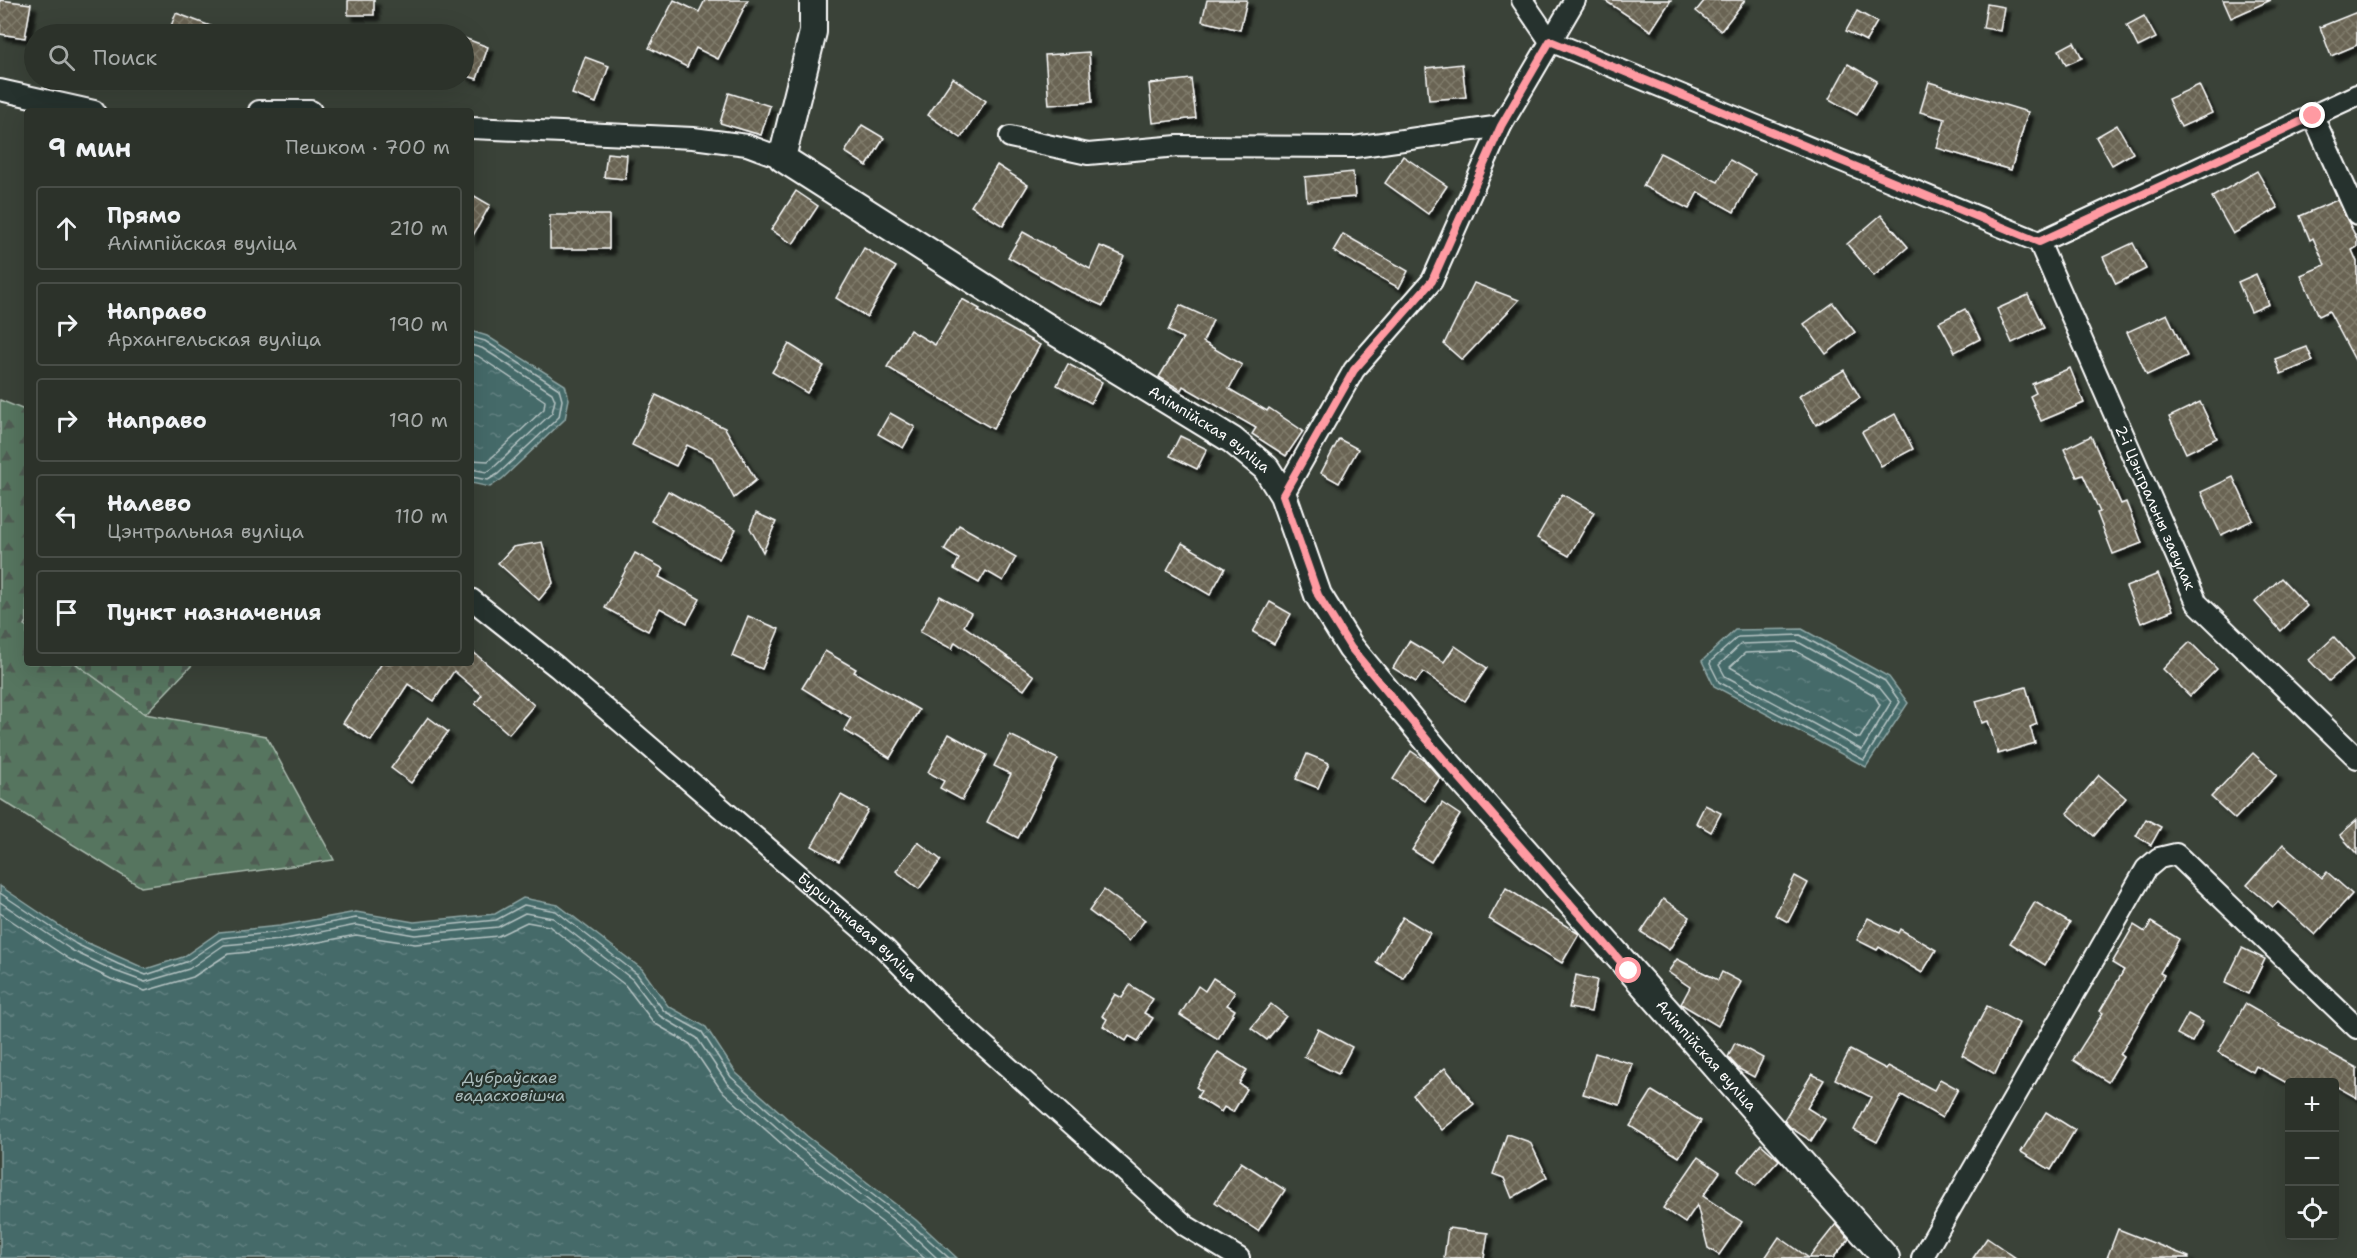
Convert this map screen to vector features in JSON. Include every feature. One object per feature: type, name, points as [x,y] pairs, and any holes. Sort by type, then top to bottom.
[{"type":"street","points":[[474,128],[693,138],[747,145],[782,158],[813,32],[813,0]]},
{"type":"street","points":[[1522,0],[1550,41],[2039,242],[2357,94]]},
{"type":"street","points":[[1283,495],[1354,370],[1432,281],[1501,126],[1575,0]]},
{"type":"street","points":[[0,90],[81,108]]},
{"type":"street","points":[[2313,116],[2357,214]]},
{"type":"street","points":[[1010,136],[1088,154],[1178,146],[1354,147],[1501,126]]},
{"type":"street","name":"Алімпійская вуліца","points":[[782,158],[1044,325],[1232,440],[1266,468],[1283,495],[1318,595],[1351,648],[1438,753],[1886,1258]]},
{"type":"street","name":"2-і Цэнтральны завулак","points":[[2039,242],[2197,603],[2357,758]]},
{"type":"street","name":"Бурштынавая вуліца","points":[[474,601],[557,667],[884,948],[950,1015],[1186,1226],[1239,1258]]},
{"type":"street","points":[[1922,1258],[2146,869],[2159,858],[2176,854],[2357,1028]]},
{"type":"green space","points":[[0,400],[24,410],[24,666],[79,666],[145,714],[266,736],[334,860],[141,887],[0,799]]},
{"type":"green space","points":[[79,666],[191,666],[145,714]]},
{"type":"water","points":[[474,332],[487,336],[565,385],[569,399],[565,419],[502,479],[490,487],[474,484]]},
{"type":"water","points":[[1802,629],[1889,677],[1908,703],[1866,767],[1714,686],[1702,661],[1735,630]]},
{"type":"water","name":"Дубраўскае вадасховішча","points":[[0,886],[79,939],[146,969],[183,957],[219,932],[280,926],[356,912],[414,922],[495,914],[523,898],[558,905],[642,969],[668,1006],[706,1027],[736,1073],[807,1136],[916,1220],[957,1258],[0,1258]]},
{"type":"building","points":[[0,0],[31,4],[27,24],[24,24],[24,38],[0,34]]},
{"type":"building","points":[[348,0],[374,0],[374,15],[348,15]]},
{"type":"building","points":[[674,0],[699,12],[705,0],[748,0],[718,59],[696,48],[687,67],[649,48]]},
{"type":"building","points":[[1207,0],[1247,0],[1240,30],[1202,21]]},
{"type":"building","points":[[1604,0],[1671,0],[1651,31]]},
{"type":"building","points":[[1705,0],[1745,0],[1721,31],[1696,11]]},
{"type":"building","points":[[2223,0],[2271,0],[2231,18]]},
{"type":"building","points":[[1987,4],[2004,7],[2000,31],[1983,28]]},
{"type":"building","points":[[1857,11],[1877,22],[1866,41],[1846,31]]},
{"type":"building","points":[[2357,12],[2357,45],[2331,56],[2320,27]]},
{"type":"building","points":[[176,13],[205,24],[172,24]]},
{"type":"building","points":[[2144,16],[2156,38],[2138,47],[2127,25]]},
{"type":"building","points":[[474,42],[488,47],[477,79],[474,78]]},
{"type":"building","points":[[2074,42],[2082,58],[2066,65],[2059,50]]},
{"type":"building","points":[[1089,52],[1092,102],[1049,105],[1045,55]]},
{"type":"building","points":[[585,57],[609,66],[596,103],[572,94]]},
{"type":"building","points":[[1462,64],[1466,97],[1429,100],[1426,68]]},
{"type":"building","points":[[1848,64],[1877,81],[1857,115],[1829,99]]},
{"type":"building","points":[[953,78],[986,101],[961,138],[928,115]]},
{"type":"building","points":[[1191,79],[1196,118],[1153,123],[1149,84]]},
{"type":"building","points":[[1929,82],[2028,112],[2011,170],[1937,148],[1945,119],[1920,112]]},
{"type":"building","points":[[2199,85],[2212,113],[2181,127],[2168,99]]},
{"type":"building","points":[[729,93],[770,106],[761,135],[720,123]]},
{"type":"building","points":[[862,125],[884,138],[867,166],[845,152]]},
{"type":"building","points":[[2117,125],[2133,153],[2112,165],[2096,137]]},
{"type":"building","points":[[607,153],[627,155],[625,179],[604,177]]},
{"type":"building","points":[[1660,153],[1718,182],[1730,160],[1755,174],[1734,212],[1698,192],[1689,209],[1643,186]]},
{"type":"building","points":[[1403,156],[1447,186],[1428,214],[1385,183]]},
{"type":"building","points":[[997,165],[1028,185],[1003,226],[971,206]]},
{"type":"building","points":[[2257,171],[2278,208],[2233,234],[2212,197]]},
{"type":"building","points":[[1353,172],[1355,197],[1307,201],[1305,177]]},
{"type":"building","points":[[796,191],[818,206],[793,244],[771,230]]},
{"type":"building","points":[[474,196],[490,205],[474,234]]},
{"type":"building","points":[[2337,200],[2357,239],[2357,247],[2352,250],[2357,262],[2357,364],[2329,311],[2319,316],[2301,275],[2325,265],[2313,238],[2310,240],[2300,216]]},
{"type":"building","points":[[550,215],[609,215],[609,249],[550,249]]},
{"type":"building","points":[[1881,215],[1908,247],[1874,276],[1847,244]]},
{"type":"building","points":[[1023,232],[1090,269],[1100,246],[1124,256],[1103,306],[1060,287],[1008,257]]},
{"type":"building","points":[[1343,234],[1408,271],[1399,288],[1333,251]]},
{"type":"building","points":[[2133,243],[2146,269],[2116,284],[2103,257]]},
{"type":"building","points":[[864,248],[896,267],[867,317],[836,298]]},
{"type":"building","points":[[2256,274],[2269,304],[2251,312],[2238,282]]},
{"type":"building","points":[[1474,283],[1519,300],[1462,360],[1444,344]]},
{"type":"building","points":[[2028,295],[2044,328],[2012,343],[1997,309]]},
{"type":"building","points":[[962,299],[980,309],[978,311],[1040,345],[993,429],[887,367],[910,330],[935,345]]},
{"type":"building","points":[[1833,303],[1855,332],[1826,354],[1804,324]]},
{"type":"building","points":[[1180,305],[1213,320],[1203,342],[1242,365],[1229,389],[1267,411],[1269,408],[1303,431],[1286,456],[1252,434],[1256,428],[1183,386],[1181,390],[1159,377],[1183,338],[1168,331]]},
{"type":"building","points":[[1965,309],[1980,339],[1955,352],[1939,322]]},
{"type":"building","points":[[2167,314],[2187,356],[2147,375],[2127,332]]},
{"type":"building","points":[[789,344],[824,366],[807,393],[772,372]]},
{"type":"building","points":[[2307,347],[2313,361],[2281,374],[2275,359]]},
{"type":"building","points":[[1068,364],[1102,382],[1091,403],[1057,385]]},
{"type":"building","points":[[2070,368],[2084,403],[2041,421],[2030,396],[2036,393],[2032,384]]},
{"type":"building","points":[[1844,370],[1860,398],[1816,425],[1799,396]]},
{"type":"building","points":[[656,395],[725,428],[756,480],[734,498],[712,457],[687,445],[676,466],[632,445]]},
{"type":"building","points":[[2200,402],[2217,438],[2186,453],[2169,417]]},
{"type":"building","points":[[890,413],[915,427],[903,448],[878,434]]},
{"type":"building","points":[[1895,414],[1913,449],[1881,466],[1862,432]]},
{"type":"building","points":[[1180,436],[1207,449],[1197,469],[1170,456]]},
{"type":"building","points":[[2091,436],[2121,504],[2126,502],[2142,543],[2113,554],[2097,513],[2100,512],[2083,475],[2077,477],[2064,449]]},
{"type":"building","points":[[1339,439],[1358,449],[1339,483],[1321,473]]},
{"type":"building","points":[[2233,477],[2253,520],[2221,535],[2201,492]]},
{"type":"building","points":[[668,491],[736,529],[719,559],[651,521]]},
{"type":"building","points":[[1562,494],[1594,512],[1569,556],[1537,538]]},
{"type":"building","points":[[756,513],[776,522],[763,552],[750,528]]},
{"type":"building","points":[[959,525],[1016,557],[1003,581],[986,571],[979,583],[954,569],[959,559],[944,550]]},
{"type":"building","points":[[542,542],[553,583],[539,600],[498,563],[513,547]]},
{"type":"building","points":[[1182,543],[1225,568],[1210,595],[1167,570]]},
{"type":"building","points":[[635,553],[664,569],[659,577],[700,599],[687,623],[660,608],[648,631],[605,608]]},
{"type":"building","points":[[2158,574],[2173,610],[2141,623],[2126,587]]},
{"type":"building","points":[[2281,578],[2307,606],[2281,631],[2255,602]]},
{"type":"building","points":[[940,596],[971,613],[964,626],[1034,676],[1024,690],[955,642],[952,649],[920,632]]},
{"type":"building","points":[[1270,602],[1291,614],[1274,644],[1253,632]]},
{"type":"building","points":[[748,616],[779,629],[762,669],[732,656]]},
{"type":"building","points":[[2334,637],[2354,659],[2329,681],[2309,660]]},
{"type":"building","points":[[1409,641],[1444,662],[1455,646],[1487,668],[1465,701],[1423,672],[1416,682],[1393,668]]},
{"type":"building","points":[[2190,642],[2217,669],[2190,696],[2163,669]]},
{"type":"building","points":[[825,651],[856,669],[854,672],[919,710],[890,758],[844,730],[851,718],[802,688]]},
{"type":"building","points":[[474,653],[534,705],[509,734],[475,704],[482,695],[454,671],[434,701],[408,684],[371,741],[343,723],[380,666],[474,666]]},
{"type":"building","points":[[2026,687],[2037,724],[2030,727],[2035,743],[1998,754],[1988,721],[1982,723],[1976,701]]},
{"type":"building","points":[[428,717],[448,732],[411,783],[391,768]]},
{"type":"building","points":[[949,734],[987,755],[962,800],[940,788],[944,781],[928,772]]},
{"type":"building","points":[[1010,735],[1058,759],[1018,838],[987,822],[1011,774],[994,766]]},
{"type":"building","points":[[1411,751],[1424,760],[1440,778],[1425,801],[1393,779]]},
{"type":"building","points":[[2253,753],[2277,775],[2235,819],[2211,797]]},
{"type":"building","points":[[1307,754],[1329,763],[1318,788],[1296,779]]},
{"type":"building","points":[[2099,775],[2126,798],[2094,836],[2067,813]]},
{"type":"building","points":[[841,795],[868,810],[839,861],[812,846]]},
{"type":"building","points":[[1442,803],[1460,815],[1431,862],[1412,850]]},
{"type":"building","points":[[1705,805],[1721,813],[1711,832],[1696,823]]},
{"type":"building","points":[[2146,819],[2161,827],[2151,845],[2136,836]]},
{"type":"building","points":[[2357,820],[2357,854],[2340,835]]},
{"type":"building","points":[[918,842],[941,860],[919,889],[896,871]]},
{"type":"building","points":[[2283,844],[2322,878],[2327,872],[2352,894],[2315,935],[2278,902],[2273,907],[2247,885]]},
{"type":"building","points":[[1795,876],[1808,883],[1788,922],[1775,915]]},
{"type":"building","points":[[1506,888],[1579,934],[1562,963],[1489,919]]},
{"type":"building","points":[[1104,890],[1145,920],[1129,941],[1089,911]]},
{"type":"building","points":[[1663,899],[1690,917],[1669,950],[1641,932]]},
{"type":"building","points":[[2035,902],[2070,923],[2045,965],[2010,943]]},
{"type":"building","points":[[1403,917],[1430,933],[1403,978],[1376,962]]},
{"type":"building","points":[[1868,918],[1898,933],[1900,929],[1936,950],[1922,973],[1879,947],[1877,950],[1857,940]]},
{"type":"building","points":[[2151,922],[2179,939],[2160,973],[2164,975],[2154,996],[2120,1055],[2123,1057],[2108,1082],[2073,1060],[2103,1013],[2100,1011],[2124,970],[2112,963],[2134,925],[2145,932]]},
{"type":"building","points":[[2242,948],[2265,959],[2248,994],[2225,983]]},
{"type":"building","points":[[1677,959],[1718,980],[1722,972],[1741,982],[1718,1026],[1681,1004],[1690,987],[1668,972]]},
{"type":"building","points":[[1576,975],[1597,980],[1591,1012],[1569,1008]]},
{"type":"building","points":[[1213,978],[1235,992],[1227,1005],[1235,1010],[1218,1039],[1180,1015],[1198,986],[1205,991]]},
{"type":"building","points":[[1130,985],[1153,999],[1144,1013],[1153,1018],[1138,1041],[1129,1036],[1126,1041],[1103,1026],[1107,1019],[1102,1016],[1115,994],[1122,998]]},
{"type":"building","points":[[1271,1004],[1286,1016],[1267,1040],[1251,1028]]},
{"type":"building","points":[[2245,1004],[2280,1024],[2279,1026],[2357,1068],[2357,1098],[2339,1088],[2339,1078],[2285,1078],[2285,1082],[2256,1066],[2253,1072],[2218,1052]]},
{"type":"building","points":[[1987,1006],[2019,1023],[1995,1074],[1962,1055]]},
{"type":"building","points":[[2188,1014],[2203,1022],[2192,1042],[2177,1034]]},
{"type":"building","points":[[1318,1029],[1352,1047],[1338,1074],[1304,1057]]},
{"type":"building","points":[[1735,1043],[1763,1058],[1754,1077],[1739,1069],[1728,1057]]},
{"type":"building","points":[[1850,1050],[1886,1069],[1888,1066],[1934,1090],[1940,1079],[1958,1089],[1942,1118],[1902,1095],[1877,1142],[1854,1130],[1871,1097],[1835,1079]]},
{"type":"building","points":[[1218,1052],[1247,1070],[1239,1084],[1247,1089],[1233,1112],[1224,1107],[1221,1112],[1197,1097],[1201,1091],[1196,1087]]},
{"type":"building","points":[[1595,1053],[1633,1064],[1620,1105],[1583,1094]]},
{"type":"building","points":[[1445,1068],[1474,1104],[1442,1130],[1413,1095]]},
{"type":"building","points":[[1812,1074],[1824,1080],[1807,1108],[1825,1119],[1811,1141],[1791,1128],[1784,1120]]},
{"type":"building","points":[[1652,1091],[1701,1121],[1679,1157],[1630,1126]]},
{"type":"building","points":[[2046,1112],[2075,1130],[2051,1170],[2021,1152]]},
{"type":"building","points":[[1507,1134],[1530,1142],[1547,1177],[1512,1198],[1504,1178],[1493,1174]]},
{"type":"building","points":[[1761,1144],[1779,1160],[1756,1186],[1738,1171]]},
{"type":"building","points":[[1698,1157],[1720,1172],[1703,1196],[1742,1222],[1719,1255],[1708,1248],[1697,1205],[1685,1223],[1663,1208]]},
{"type":"building","points":[[1241,1162],[1285,1190],[1258,1231],[1215,1202]]},
{"type":"building","points":[[1836,1224],[1849,1239],[1833,1258],[1809,1258]]},
{"type":"building","points":[[1448,1228],[1488,1233],[1484,1258],[1444,1258]]},
{"type":"building","points":[[2118,1229],[2189,1257],[2189,1258],[2107,1258]]},
{"type":"building","points":[[1779,1237],[1809,1258],[1765,1258]]},
{"type":"building","points":[[1987,1238],[2016,1258],[1973,1258]]},
{"type":"route","points":[[1629,971],[1438,753],[1351,648],[1318,595],[1283,495],[1354,370],[1432,281],[1501,126],[1550,41],[2039,242],[2313,116]]}]
